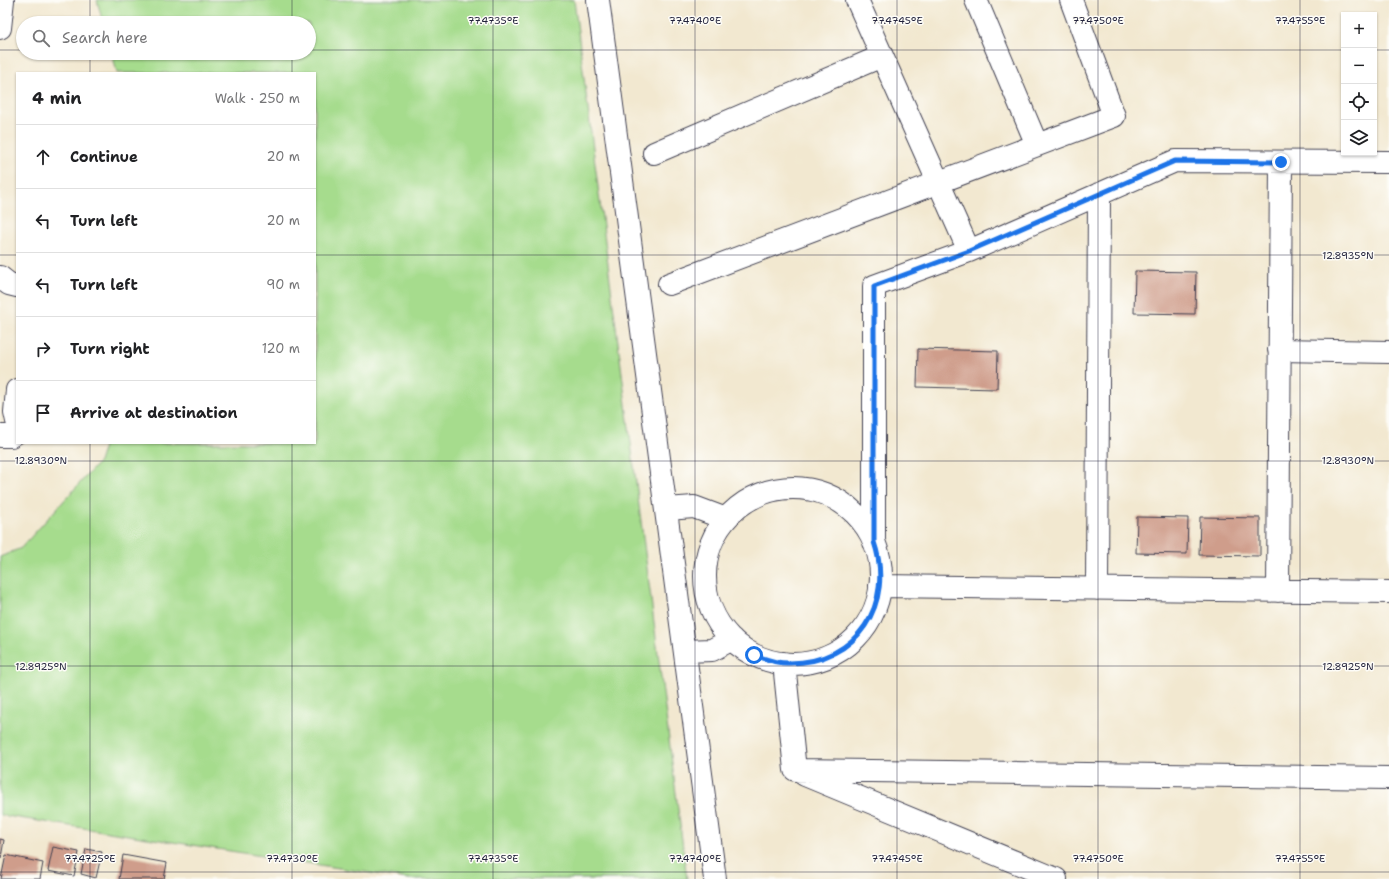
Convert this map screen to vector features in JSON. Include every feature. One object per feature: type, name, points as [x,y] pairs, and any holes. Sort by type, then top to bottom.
[{"type":"street","points":[[0,28],[3,0]]},
{"type":"street","points":[[598,0],[667,509],[715,879]]},
{"type":"street","points":[[856,0],[969,251]]},
{"type":"street","points":[[976,0],[1037,145]]},
{"type":"street","points":[[669,284],[1114,116],[1072,0]]},
{"type":"street","points":[[654,153],[882,56]]},
{"type":"street","points":[[874,542],[874,286],[969,251],[1175,161],[1389,162]]},
{"type":"street","points":[[1278,591],[1281,162]]},
{"type":"street","points":[[1097,589],[1099,194]]},
{"type":"street","points":[[0,277],[9,284],[16,286]]},
{"type":"street","points":[[1279,350],[1389,352]]},
{"type":"street","points":[[16,401],[16,416]]},
{"type":"street","points":[[0,436],[10,436],[16,433]]},
{"type":"street","points":[[781,488],[800,488],[818,491],[835,499],[850,509],[863,522],[874,542],[879,556],[881,574],[880,586],[874,610],[865,627],[853,640],[839,650],[823,658],[806,662],[784,663],[754,655],[732,639],[715,618],[708,601],[704,582],[705,563],[710,545],[726,519],[745,501],[762,493],[781,488]]},
{"type":"street","points":[[667,509],[694,507],[726,519]]},
{"type":"street","points":[[880,586],[1389,592]]},
{"type":"street","points":[[685,651],[712,650],[732,639]]},
{"type":"street","points":[[784,663],[795,770]]},
{"type":"street","points":[[795,770],[1389,778]]},
{"type":"street","points":[[795,770],[1056,879]]},
{"type":"green space","points":[[97,0],[574,0],[687,879],[409,879],[0,815],[0,557],[21,548],[99,462],[105,444],[316,444],[316,72],[117,72],[114,60],[316,60],[316,16],[101,16]]},
{"type":"building","points":[[1135,271],[1196,272],[1195,314],[1134,313]]},
{"type":"building","points":[[918,349],[998,351],[997,389],[917,387]]},
{"type":"building","points":[[1137,517],[1188,518],[1187,554],[1136,553]]},
{"type":"building","points":[[1200,517],[1260,518],[1260,556],[1199,555]]},
{"type":"building","points":[[0,839],[4,840],[1,858],[0,858]]},
{"type":"building","points":[[53,847],[79,852],[74,876],[48,871]]},
{"type":"building","points":[[86,849],[102,852],[96,878],[81,874]]},
{"type":"building","points":[[6,855],[43,863],[40,879],[1,879]]},
{"type":"building","points":[[123,855],[167,863],[164,879],[119,879]]},
{"type":"route","points":[[754,655],[771,661],[789,664],[823,658],[839,650],[853,640],[865,627],[874,610],[879,593],[881,574],[879,556],[874,542],[874,286],[969,251],[1175,161],[1281,162]]}]
